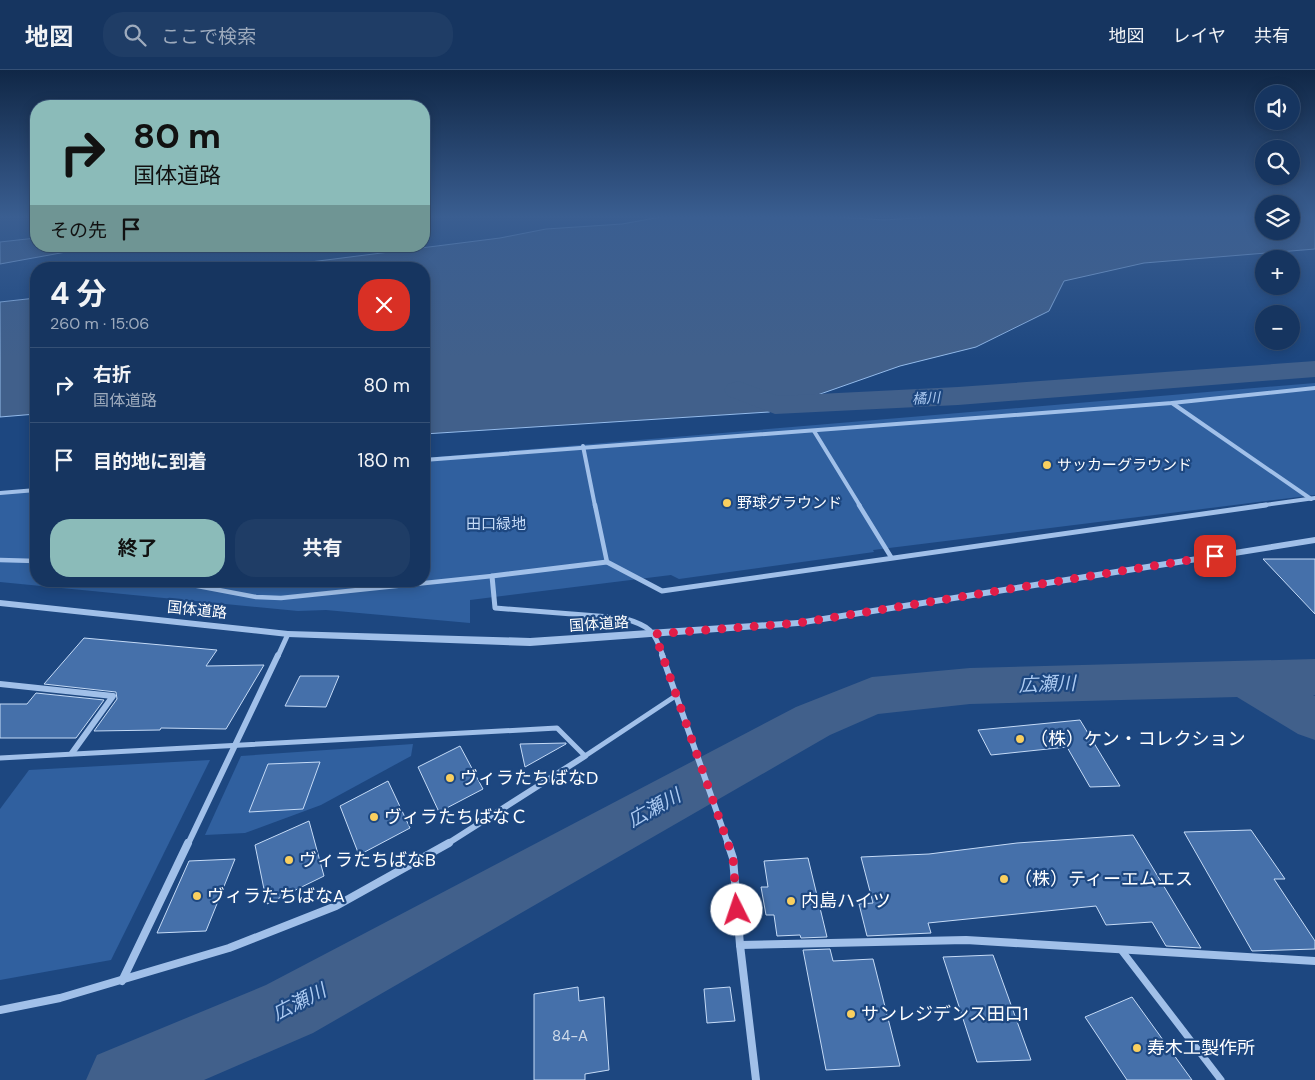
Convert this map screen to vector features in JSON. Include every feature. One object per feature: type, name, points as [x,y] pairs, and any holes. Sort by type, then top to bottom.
[{"type":"street","points":[[430,459],[583,446],[814,431],[1172,403],[1315,388]]},
{"type":"street","points":[[1172,403],[1313,498]]},
{"type":"street","points":[[814,431],[892,557]]},
{"type":"street","points":[[583,446],[607,562]]},
{"type":"street","points":[[0,493],[30,490]]},
{"type":"street","points":[[430,582],[607,562],[662,591],[1313,498]]},
{"type":"street","name":"国体道路","points":[[0,603],[288,634],[530,642],[798,623],[1315,540]]},
{"type":"street","points":[[0,560],[30,561]]},
{"type":"street","points":[[492,576],[495,608],[623,618],[639,623],[655,634],[733,858],[740,944],[756,1080]]},
{"type":"street","points":[[204,587],[256,597],[281,598],[386,587]]},
{"type":"street","points":[[122,981],[288,634]]},
{"type":"street","points":[[0,684],[113,696],[72,753]]},
{"type":"street","points":[[0,1010],[60,998],[229,948],[336,906],[458,838],[585,756]]},
{"type":"street","points":[[740,944],[966,940],[1315,961]]},
{"type":"street","points":[[1122,950],[1222,1080]]},
{"type":"lane","points":[[0,758],[557,728],[585,756],[677,695]]},
{"type":"green space","name":"田口緑地","points":[[1315,383],[1315,495],[873,550],[874,552],[679,579],[671,575],[470,600],[470,623],[326,610],[298,611],[51,587],[430,587],[430,457]]},
{"type":"green space","name":"田口緑地","points":[[30,490],[30,585],[0,582],[0,493]]},
{"type":"green space","points":[[413,744],[411,756],[321,805],[245,833],[205,835],[241,756]]},
{"type":"green space","points":[[210,760],[111,960],[0,980],[0,809],[29,770]]},
{"type":"shaded area","points":[[430,263],[1143,263],[1064,281],[1049,311],[976,347],[900,366],[769,412],[430,434]]},
{"type":"shaded area","points":[[30,299],[30,414],[0,417],[0,302]]},
{"type":"building","points":[[1263,559],[1315,559],[1315,614]]},
{"type":"building","points":[[84,638],[217,650],[206,666],[264,665],[226,729],[161,728],[160,730],[94,731],[117,699],[116,692],[44,684]]},
{"type":"building","points":[[300,676],[339,676],[326,707],[285,706]]},
{"type":"building","points":[[36,693],[104,700],[76,738],[0,738],[0,704],[27,704]]},
{"type":"building","points":[[1080,720],[1120,786],[1090,787],[1067,747],[991,755],[978,730]]},
{"type":"building","points":[[566,743],[525,767],[520,744]]},
{"type":"building","name":"ヴィラたちばなD","points":[[460,746],[483,789],[439,812],[418,767]]},
{"type":"building","points":[[320,762],[303,809],[249,812],[268,764]]},
{"type":"building","name":"ヴィラたちばなＣ","points":[[388,781],[410,828],[359,855],[340,806]]},
{"type":"building","name":"ヴィラたちばなB","points":[[309,821],[324,876],[267,904],[255,845]]},
{"type":"building","points":[[1251,830],[1285,879],[1274,879],[1315,941],[1315,949],[1252,951],[1184,832]]},
{"type":"building","points":[[1133,835],[1201,948],[1166,946],[1152,922],[1106,925],[1096,906],[928,923],[931,933],[867,936],[859,904],[873,903],[861,857],[929,854],[1017,843]]},
{"type":"building","name":"内島ハイツ","points":[[808,858],[827,937],[801,938],[800,935],[777,936],[774,915],[766,915],[761,887],[768,887],[764,861]]},
{"type":"building","name":"ヴィラたちばなA","points":[[235,859],[206,931],[157,933],[189,861]]},
{"type":"building","name":"サンレジデンス田口1","points":[[830,949],[833,961],[873,959],[900,1066],[826,1070],[803,950]]},
{"type":"building","points":[[993,955],[1031,1060],[977,1062],[943,957]]},
{"type":"building","points":[[578,987],[579,1001],[604,997],[609,1070],[585,1074],[585,1080],[534,1080],[534,994]]},
{"type":"building","points":[[730,987],[735,1021],[707,1023],[704,989]]},
{"type":"building","name":"寿木工製作所","points":[[1132,997],[1192,1080],[1127,1080],[1085,1017]]},
{"type":"waterway","name":"橘川","points":[[738,390],[775,405],[958,396],[1315,369]]},
{"type":"waterway","name":"広瀬川","points":[[122,1080],[289,1009],[813,721],[872,696],[970,686],[1315,677]]},
{"type":"waterway","points":[[1247,680],[1315,720]]},
{"type":"place","name":"サッカーグラウンド","points":[[1047,465]]},
{"type":"place","name":"野球グラウンド","points":[[727,503]]},
{"type":"place","name":"（株）ケン・コレクション","points":[[1020,739]]},
{"type":"place","name":"ヴィラたちばなD","points":[[450,778]]},
{"type":"place","name":"ヴィラたちばなＣ","points":[[374,817]]},
{"type":"place","name":"ヴィラたちばなB","points":[[289,860]]},
{"type":"place","name":"（株）ティーエムエス","points":[[1004,879]]},
{"type":"place","name":"ヴィラたちばなA","points":[[197,896]]},
{"type":"place","name":"内島ハイツ","points":[[791,901]]},
{"type":"place","name":"サンレジデンス田口1","points":[[851,1014]]},
{"type":"place","name":"寿木工製作所","points":[[1137,1048]]},
{"type":"route","points":[[737,910],[733,858],[655,634],[798,623],[1215,556]]}]
